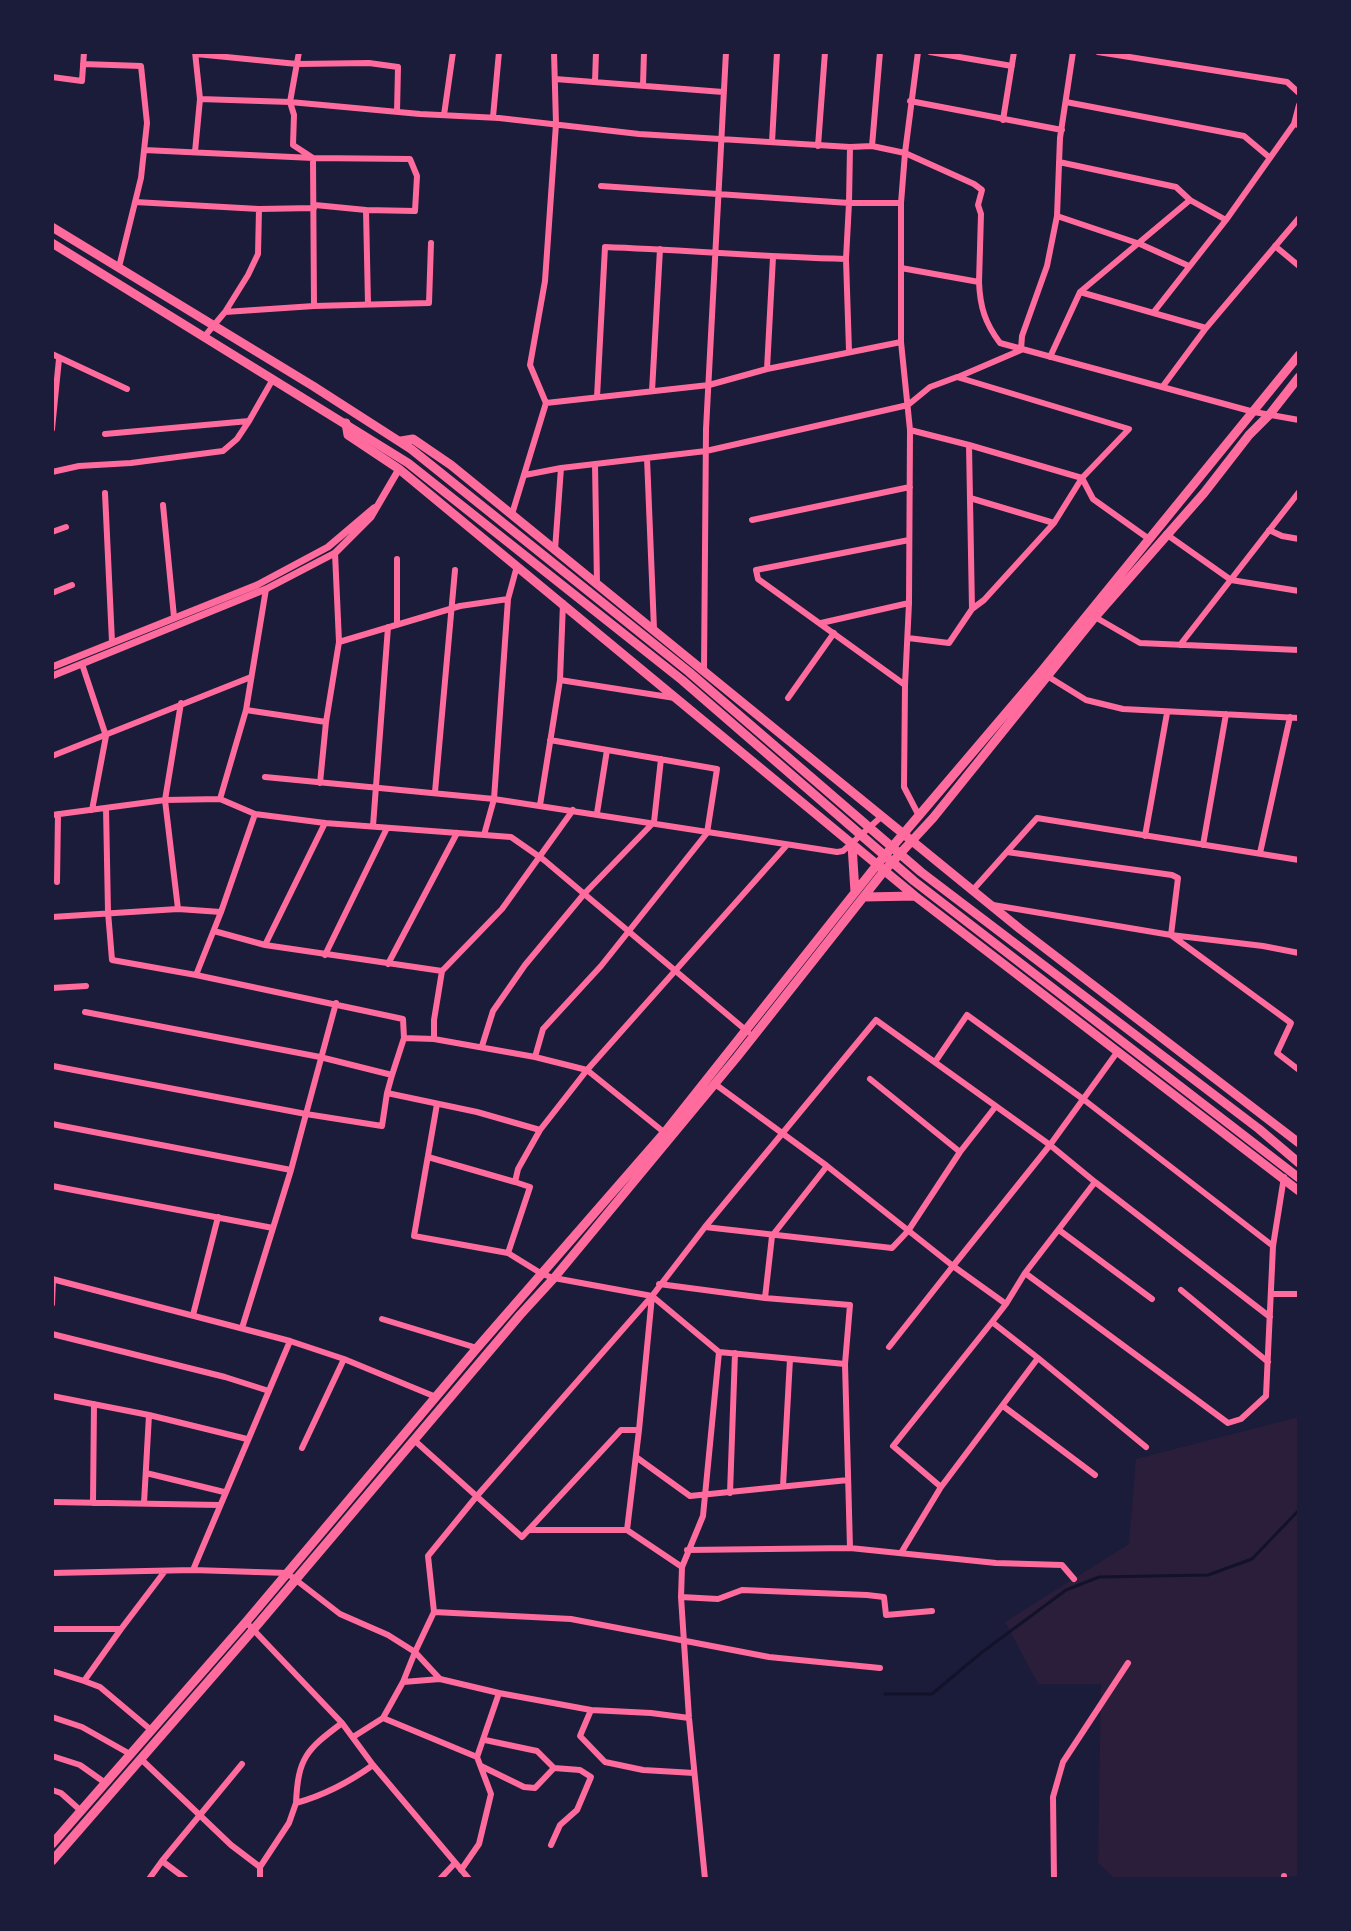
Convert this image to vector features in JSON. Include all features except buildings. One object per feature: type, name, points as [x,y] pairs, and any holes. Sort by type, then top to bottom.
[{"type":"main road","points":[[52,227],[401,441],[677,663],[862,829],[914,881],[1299,1178]]},
{"type":"main road","points":[[52,243],[408,463],[682,680],[862,829],[1259,1129],[1299,1163]]},
{"type":"main road","points":[[880,869],[933,818],[1037,688],[1149,539],[1299,355]]},
{"type":"main road","points":[[52,1844],[554,1278],[860,895],[918,814],[1204,493],[1299,377]]},
{"type":"main road","points":[[346,423],[348,435],[399,469],[517,565],[880,869],[1299,1191]]},
{"type":"main road","points":[[401,441],[413,439],[451,465],[972,891],[1299,1143]]},
{"type":"main road","points":[[852,844],[860,895]]},
{"type":"main road","points":[[860,895],[915,896]]},
{"type":"main road","points":[[410,1437],[436,1397],[477,1348],[715,1084],[750,1033]]},
{"type":"main road","points":[[52,1861],[253,1630],[291,1576]]},
{"type":"street","points":[[52,77],[82,81],[84,52]]},
{"type":"street","points":[[299,52],[290,102],[294,115],[293,145],[313,158]]},
{"type":"street","points":[[444,115],[453,52]]},
{"type":"street","points":[[493,117],[499,52]]},
{"type":"street","points":[[512,515],[546,403],[530,365],[545,281],[556,124],[554,52]]},
{"type":"street","points":[[595,82],[596,52]]},
{"type":"street","points":[[643,85],[644,52]]},
{"type":"street","points":[[704,670],[706,451],[726,52]]},
{"type":"street","points":[[772,142],[777,52]]},
{"type":"street","points":[[818,146],[825,52]]},
{"type":"street","points":[[872,146],[880,52]]},
{"type":"street","points":[[918,52],[910,101],[901,203],[901,342],[910,430],[904,787],[918,814]]},
{"type":"street","points":[[930,52],[1012,66]]},
{"type":"street","points":[[1003,120],[1014,52]]},
{"type":"street","points":[[1021,350],[1022,336],[1047,266],[1057,216],[1062,130],[1073,52]]},
{"type":"street","points":[[1098,52],[1287,82],[1299,93]]},
{"type":"street","points":[[195,152],[200,99],[196,53],[297,64],[369,63],[398,67],[397,112]]},
{"type":"street","points":[[83,64],[141,66],[147,123],[135,202],[119,267]]},
{"type":"street","points":[[555,79],[723,92]]},
{"type":"street","points":[[200,99],[290,102],[493,117],[818,146],[872,146],[905,153],[982,190],[978,205],[981,214],[980,300],[986,324],[1000,343],[1254,412],[1299,420]]},
{"type":"street","points":[[910,101],[1062,130]]},
{"type":"street","points":[[1066,102],[1244,136],[1269,157]]},
{"type":"street","points":[[1153,313],[1296,124],[1299,105]]},
{"type":"street","points":[[849,351],[846,259],[850,147]]},
{"type":"street","points":[[135,202],[259,209],[314,206],[415,211],[417,176],[410,159],[144,150]]},
{"type":"street","points":[[313,158],[314,306]]},
{"type":"street","points":[[1059,162],[1176,187],[1190,200],[1226,220]]},
{"type":"street","points":[[601,186],[849,203],[901,203]]},
{"type":"street","points":[[1050,357],[1080,292],[1190,200]]},
{"type":"street","points":[[204,337],[225,312],[258,254],[259,209]]},
{"type":"street","points":[[366,210],[368,304]]},
{"type":"street","points":[[1057,216],[1140,244],[1189,266]]},
{"type":"street","points":[[1163,386],[1206,328],[1299,218]]},
{"type":"street","points":[[225,312],[429,303],[431,243]]},
{"type":"street","points":[[1275,246],[1299,266]]},
{"type":"street","points":[[597,397],[605,247],[846,259]]},
{"type":"street","points":[[652,391],[660,249]]},
{"type":"street","points":[[767,369],[773,257]]},
{"type":"street","points":[[901,268],[979,282]]},
{"type":"street","points":[[1080,292],[1206,328]]},
{"type":"street","points":[[546,403],[709,385],[767,369],[901,342]]},
{"type":"street","points":[[525,475],[706,451],[908,405],[930,387],[986,367],[1021,350]]},
{"type":"street","points":[[52,354],[127,389]]},
{"type":"street","points":[[52,429],[59,359]]},
{"type":"street","points":[[908,638],[949,643],[972,609],[984,600],[1054,523],[1082,478],[1129,429],[957,377]]},
{"type":"street","points":[[52,472],[79,466],[131,463],[223,451],[237,439],[273,379]]},
{"type":"street","points":[[105,434],[249,421]]},
{"type":"street","points":[[910,430],[1082,478],[1093,499],[1149,539]]},
{"type":"street","points":[[969,445],[972,609]]},
{"type":"street","points":[[647,458],[654,629]]},
{"type":"street","points":[[595,464],[597,584]]},
{"type":"street","points":[[555,550],[561,468]]},
{"type":"street","points":[[52,676],[266,589],[335,553],[371,517],[399,469]]},
{"type":"street","points":[[752,520],[910,487]]},
{"type":"street","points":[[1180,645],[1299,492]]},
{"type":"street","points":[[105,493],[112,642]]},
{"type":"street","points":[[970,498],[1054,523]]},
{"type":"street","points":[[163,505],[174,617]]},
{"type":"street","points":[[52,667],[257,585],[331,544],[378,505]]},
{"type":"street","points":[[52,532],[66,527]]},
{"type":"street","points":[[1269,530],[1299,539]]},
{"type":"street","points":[[1166,534],[1231,580],[1299,591]]},
{"type":"street","points":[[905,685],[758,579],[756,570],[909,540]]},
{"type":"street","points":[[320,783],[339,642],[335,553],[331,544]]},
{"type":"street","points":[[397,559],[397,625]]},
{"type":"street","points":[[300,563],[302,572]]},
{"type":"street","points":[[484,835],[494,799],[508,599],[517,565]]},
{"type":"street","points":[[435,792],[455,570]]},
{"type":"street","points":[[52,593],[72,585]]},
{"type":"street","points":[[220,799],[246,710],[266,589]]},
{"type":"street","points":[[339,642],[452,609],[508,599]]},
{"type":"street","points":[[540,805],[560,680],[563,603]]},
{"type":"street","points":[[821,623],[909,603]]},
{"type":"street","points":[[1095,617],[1140,643],[1299,650]]},
{"type":"street","points":[[373,826],[388,627]]},
{"type":"street","points":[[788,698],[834,633]]},
{"type":"street","points":[[82,664],[106,736],[92,810]]},
{"type":"street","points":[[1045,674],[1086,700],[1123,709],[1299,718]]},
{"type":"street","points":[[52,756],[251,677]]},
{"type":"street","points":[[560,680],[678,698]]},
{"type":"street","points":[[178,909],[165,800],[181,703]]},
{"type":"street","points":[[246,710],[326,722]]},
{"type":"street","points":[[1145,836],[1167,713]]},
{"type":"street","points":[[1203,845],[1226,714]]},
{"type":"street","points":[[1260,853],[1290,717]]},
{"type":"street","points":[[535,1057],[543,1029],[601,966],[707,833],[717,769],[550,740]]},
{"type":"street","points":[[597,813],[607,750]]},
{"type":"street","points":[[482,1046],[493,1011],[525,965],[584,894],[654,822],[661,759]]},
{"type":"street","points":[[265,777],[540,805],[837,852],[852,844],[881,817]]},
{"type":"street","points":[[57,882],[55,814],[165,800],[220,799],[255,814],[325,823],[511,837],[540,857],[750,1033]]},
{"type":"street","points":[[52,1067],[382,1126],[387,1093],[404,1038],[403,1019],[112,960],[106,808]]},
{"type":"street","points":[[434,1039],[442,971],[502,909],[573,810]]},
{"type":"street","points":[[196,975],[255,814]]},
{"type":"street","points":[[972,891],[1037,818],[1299,860]]},
{"type":"street","points":[[265,945],[325,823]]},
{"type":"street","points":[[325,955],[387,828]]},
{"type":"street","points":[[388,964],[457,833]]},
{"type":"street","points":[[515,1182],[518,1169],[540,1130],[587,1070],[786,846]]},
{"type":"street","points":[[1007,852],[1178,878],[1171,935]]},
{"type":"street","points":[[990,905],[1299,953]]},
{"type":"street","points":[[52,917],[178,909],[221,912]]},
{"type":"street","points":[[214,931],[265,945],[442,971]]},
{"type":"street","points":[[1171,935],[1291,1023],[1277,1053],[1299,1070]]},
{"type":"street","points":[[52,988],[86,986]]},
{"type":"street","points":[[242,1328],[291,1170],[336,1003]]},
{"type":"street","points":[[85,1012],[320,1057],[392,1075]]},
{"type":"street","points":[[935,1062],[967,1015],[1083,1099],[1273,1246]]},
{"type":"street","points":[[353,1737],[383,1718],[403,1682],[434,1612],[428,1556],[652,1296],[876,1020],[1050,1145],[1270,1317]]},
{"type":"street","points":[[404,1038],[482,1046],[587,1070],[668,1135]]},
{"type":"street","points":[[889,1347],[1050,1145],[1118,1051]]},
{"type":"street","points":[[870,1079],[960,1152]]},
{"type":"street","points":[[715,1084],[1006,1304]]},
{"type":"street","points":[[387,1093],[540,1130]]},
{"type":"street","points":[[437,1104],[414,1236],[508,1253],[554,1278],[652,1296],[719,1352],[845,1364]]},
{"type":"street","points":[[705,1227],[892,1248],[908,1231],[960,1152],[996,1106]]},
{"type":"street","points":[[52,1124],[291,1170]]},
{"type":"street","points":[[428,1157],[530,1187],[508,1253]]},
{"type":"street","points":[[765,1298],[772,1236],[827,1166]]},
{"type":"street","points":[[1025,1273],[1228,1423],[1241,1419],[1266,1396],[1273,1246],[1284,1177]]},
{"type":"street","points":[[941,1487],[893,1446],[1006,1304],[1025,1273],[1095,1182]]},
{"type":"street","points":[[52,1186],[273,1228]]},
{"type":"street","points":[[193,1315],[218,1217]]},
{"type":"street","points":[[1059,1230],[1152,1299]]},
{"type":"street","points":[[52,1304],[52,1279],[290,1341],[448,1401]]},
{"type":"street","points":[[659,1284],[850,1305],[845,1364],[850,1548]]},
{"type":"street","points":[[1181,1290],[1268,1362]]},
{"type":"street","points":[[1271,1294],[1299,1294]]},
{"type":"street","points":[[627,1530],[652,1296]]},
{"type":"street","points":[[382,1319],[477,1348]]},
{"type":"street","points":[[992,1322],[1146,1447]]},
{"type":"street","points":[[52,1334],[199,1370],[269,1391]]},
{"type":"street","points":[[193,1570],[290,1341]]},
{"type":"street","points":[[705,1879],[681,1597],[682,1567],[703,1516],[719,1352]]},
{"type":"street","points":[[730,1493],[735,1353]]},
{"type":"street","points":[[901,1553],[941,1487],[1038,1358]]},
{"type":"street","points":[[302,1448],[344,1359]]},
{"type":"street","points":[[783,1486],[790,1359]]},
{"type":"street","points":[[52,1396],[247,1439]]},
{"type":"street","points":[[93,1503],[94,1404]]},
{"type":"street","points":[[1003,1406],[1095,1475]]},
{"type":"street","points":[[144,1503],[149,1415]]},
{"type":"street","points":[[410,1437],[522,1537],[621,1430],[639,1430]]},
{"type":"street","points":[[636,1457],[690,1496],[848,1480]]},
{"type":"street","points":[[146,1473],[224,1492]]},
{"type":"street","points":[[52,1502],[219,1505]]},
{"type":"street","points":[[529,1530],[627,1530],[682,1567]]},
{"type":"street","points":[[687,1550],[850,1548],[996,1563],[1062,1565],[1074,1579]]},
{"type":"street","points":[[52,1573],[193,1570],[291,1576],[340,1614],[388,1635],[415,1652],[440,1679]]},
{"type":"street","points":[[84,1681],[165,1571]]},
{"type":"street","points":[[681,1597],[718,1599],[742,1590],[867,1595],[884,1597],[886,1615],[932,1611]]},
{"type":"street","points":[[434,1612],[571,1619],[769,1657],[880,1668]]},
{"type":"street","points":[[246,1622],[342,1723],[373,1765],[469,1879]]},
{"type":"street","points":[[52,1629],[121,1629]]},
{"type":"street","points":[[1054,1879],[1053,1797],[1063,1762],[1128,1663]]},
{"type":"street","points":[[52,1671],[100,1687],[151,1730]]},
{"type":"street","points":[[403,1682],[440,1679],[591,1710],[689,1718]]},
{"type":"street","points":[[477,1757],[499,1693]]},
{"type":"street","points":[[591,1710],[580,1736],[605,1762],[643,1770],[694,1773]]},
{"type":"street","points":[[52,1717],[82,1727],[130,1754]]},
{"type":"street","points":[[383,1718],[477,1757],[491,1794],[479,1844],[461,1870]]},
{"type":"street","points":[[260,1879],[260,1867],[289,1823],[296,1803],[297,1772],[313,1745],[342,1723]]},
{"type":"street","points":[[485,1740],[537,1751],[554,1768],[580,1770],[591,1777],[577,1810],[560,1825],[551,1845]]},
{"type":"street","points":[[52,1756],[80,1765],[104,1782]]},
{"type":"street","points":[[142,1760],[260,1867]]},
{"type":"street","points":[[149,1879],[242,1764]]},
{"type":"street","points":[[296,1803],[337,1788],[373,1765]]},
{"type":"street","points":[[481,1766],[524,1787],[535,1788],[554,1768]]},
{"type":"street","points":[[52,1790],[61,1793],[80,1810]]},
{"type":"street","points":[[162,1861],[186,1879]]},
{"type":"street","points":[[440,1879],[455,1863]]},
{"type":"shaded area","points":[[1299,1417],[1299,1876],[1115,1879],[1098,1863],[1101,1684],[1038,1684],[1005,1622],[1129,1544],[1136,1459]]},
{"type":"waterway","points":[[885,1694],[932,1694],[1066,1590],[1099,1577],[1208,1575],[1252,1559],[1299,1510]]}]
